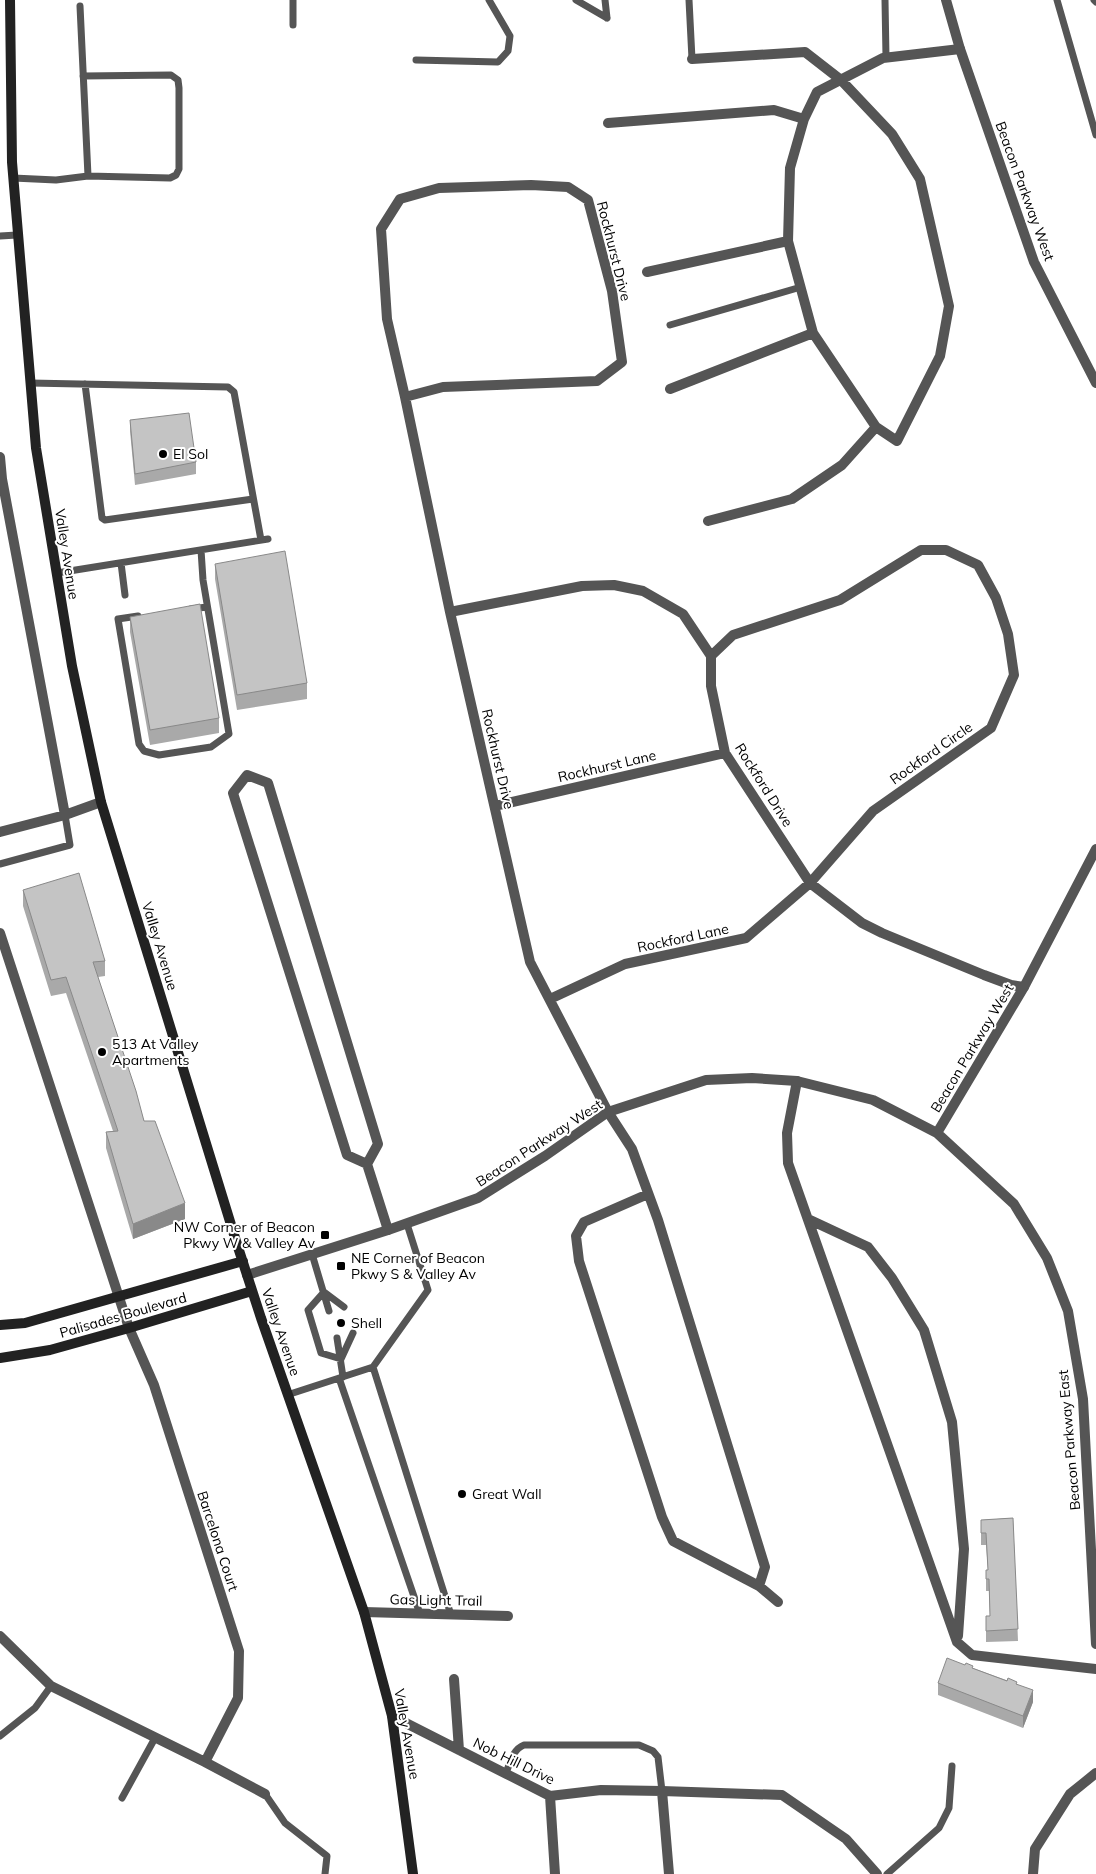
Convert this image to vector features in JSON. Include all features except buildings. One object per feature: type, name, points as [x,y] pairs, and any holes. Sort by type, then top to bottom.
[{"type":"main road","name":"Valley Avenue","points":[[10,0],[13,178],[36,448],[72,666],[101,802],[242,1261],[364,1612],[392,1716],[413,1874]]},
{"type":"main road","name":"Palisades Boulevard","points":[[0,1325],[26,1323],[242,1261]]},
{"type":"main road","name":"Palisades Boulevard","points":[[0,1358],[50,1350],[252,1291]]},
{"type":"street","name":"Beacon Parkway West","points":[[946,0],[960,49],[1034,262],[1096,383]]},
{"type":"street","points":[[692,59],[805,52],[841,80],[892,134],[920,179],[949,306],[940,356],[897,441],[876,427],[813,333],[788,242],[790,168],[804,119],[817,92],[841,80],[886,57],[960,49]]},
{"type":"street","points":[[608,123],[774,110],[804,119]]},
{"type":"street","name":"Rockhurst Drive","points":[[405,398],[443,387],[597,381],[622,362],[612,291],[588,200],[568,187],[531,185],[440,188],[400,199],[381,229],[387,319],[450,612],[530,962],[608,1112],[632,1149],[658,1220],[765,1567],[759,1586]]},
{"type":"street","points":[[647,272],[788,242]]},
{"type":"street","points":[[670,388],[813,333]]},
{"type":"street","points":[[708,521],[792,498],[842,466],[876,427]]},
{"type":"street","points":[[0,457],[2,479],[65,815]]},
{"type":"street","name":"Rockford Circle","points":[[711,656],[732,635],[840,600],[921,550],[946,550],[978,565],[996,598],[1008,634],[1014,675],[991,728],[873,811],[810,883]]},
{"type":"street","points":[[450,612],[582,586],[614,585],[643,591],[683,614],[711,656]]},
{"type":"street","name":"Rockford Drive","points":[[711,656],[711,686],[724,753],[810,883],[862,923],[882,933],[984,975],[1011,985],[1024,987]]},
{"type":"street","name":"Rockhurst Lane","points":[[495,806],[724,753]]},
{"type":"street","points":[[367,1164],[378,1144],[268,783],[247,775],[233,793],[348,1154],[367,1164],[388,1230]]},
{"type":"street","points":[[0,832],[65,815],[101,802]]},
{"type":"street","name":"Beacon Parkway West","points":[[247,1275],[407,1224],[478,1198],[545,1156],[608,1112],[706,1080],[752,1078],[797,1081],[873,1100],[937,1133],[1024,987],[1096,849]]},
{"type":"street","name":"Rockford Lane","points":[[550,999],[625,964],[746,938],[810,883]]},
{"type":"street","name":"Barcelona Court","points":[[0,933],[129,1328],[154,1385],[239,1651],[238,1698],[205,1762]]},
{"type":"street","points":[[797,1081],[788,1132],[788,1163],[957,1642],[972,1655],[1096,1669]]},
{"type":"street","name":"Beacon Parkway East","points":[[937,1133],[1014,1204],[1047,1258],[1068,1311],[1083,1399],[1096,1644]]},
{"type":"street","points":[[648,1194],[584,1222],[576,1236],[580,1261],[662,1517],[673,1541],[759,1586],[778,1602]]},
{"type":"street","points":[[808,1219],[868,1247],[892,1278],[924,1330],[952,1422],[964,1549],[957,1642]]},
{"type":"street","name":"Gas Light Trail","points":[[364,1612],[508,1616]]},
{"type":"street","points":[[0,1636],[51,1686],[205,1762],[265,1794]]},
{"type":"street","points":[[454,1678],[459,1750]]},
{"type":"street","name":"Nob Hill Drive","points":[[392,1716],[550,1796],[601,1790],[782,1795],[846,1839],[878,1874]]},
{"type":"street","points":[[1033,1874],[1035,1849],[1070,1794],[1096,1773]]},
{"type":"street","points":[[662,1791],[669,1874]]},
{"type":"street","points":[[550,1796],[555,1874]]},
{"type":"lane","points":[[293,0],[293,25]]},
{"type":"lane","points":[[416,60],[498,62],[508,51],[510,36],[488,0]]},
{"type":"lane","points":[[576,0],[607,18],[606,0]]},
{"type":"lane","points":[[689,0],[692,59]]},
{"type":"lane","points":[[885,0],[886,57]]},
{"type":"lane","points":[[1057,0],[1096,135]]},
{"type":"lane","points":[[80,6],[88,176]]},
{"type":"lane","points":[[13,178],[56,180],[88,176],[170,178],[176,175],[179,169],[178,80],[171,75],[84,76]]},
{"type":"lane","points":[[0,236],[17,236]]},
{"type":"lane","points":[[670,325],[801,287]]},
{"type":"lane","points":[[30,383],[228,387],[232,389],[253,499],[264,540],[56,573]]},
{"type":"lane","points":[[85,384],[102,518],[108,520],[253,499]]},
{"type":"lane","points":[[148,615],[118,619],[139,744],[144,751],[159,755],[211,747],[229,734],[207,607],[201,550]]},
{"type":"lane","points":[[120,563],[125,595]]},
{"type":"lane","points":[[187,610],[207,607]]},
{"type":"lane","points":[[0,864],[70,844],[65,815]]},
{"type":"lane","points":[[287,1395],[373,1368],[428,1290],[407,1224]]},
{"type":"lane","points":[[312,1254],[329,1311]]},
{"type":"lane","points":[[324,1292],[344,1307]]},
{"type":"lane","points":[[324,1292],[308,1310],[321,1353],[341,1359]]},
{"type":"lane","points":[[341,1359],[353,1333]]},
{"type":"lane","points":[[337,1338],[341,1359],[341,1378],[420,1614]]},
{"type":"lane","points":[[373,1368],[451,1615]]},
{"type":"lane","points":[[0,1736],[35,1708],[51,1686]]},
{"type":"lane","points":[[122,1798],[155,1738]]},
{"type":"lane","points":[[506,1774],[514,1753],[518,1747],[524,1745],[639,1745],[653,1751],[658,1757],[662,1791]]},
{"type":"lane","points":[[887,1874],[939,1828],[949,1808],[952,1766]]},
{"type":"lane","points":[[265,1794],[285,1823],[327,1856],[325,1874]]},
{"type":"place","name":"El Sol","points":[[163,454]]},
{"type":"place","name":"513 At Valley Apartments","points":[[102,1052]]},
{"type":"place","name":"NW Corner of Beacon Pkwy W & Valley Av","points":[[325,1235]]},
{"type":"place","name":"NE Corner of Beacon Pkwy S & Valley Av","points":[[341,1266]]},
{"type":"place","name":"Shell","points":[[341,1323]]},
{"type":"place","name":"Great Wall","points":[[462,1494]]}]
